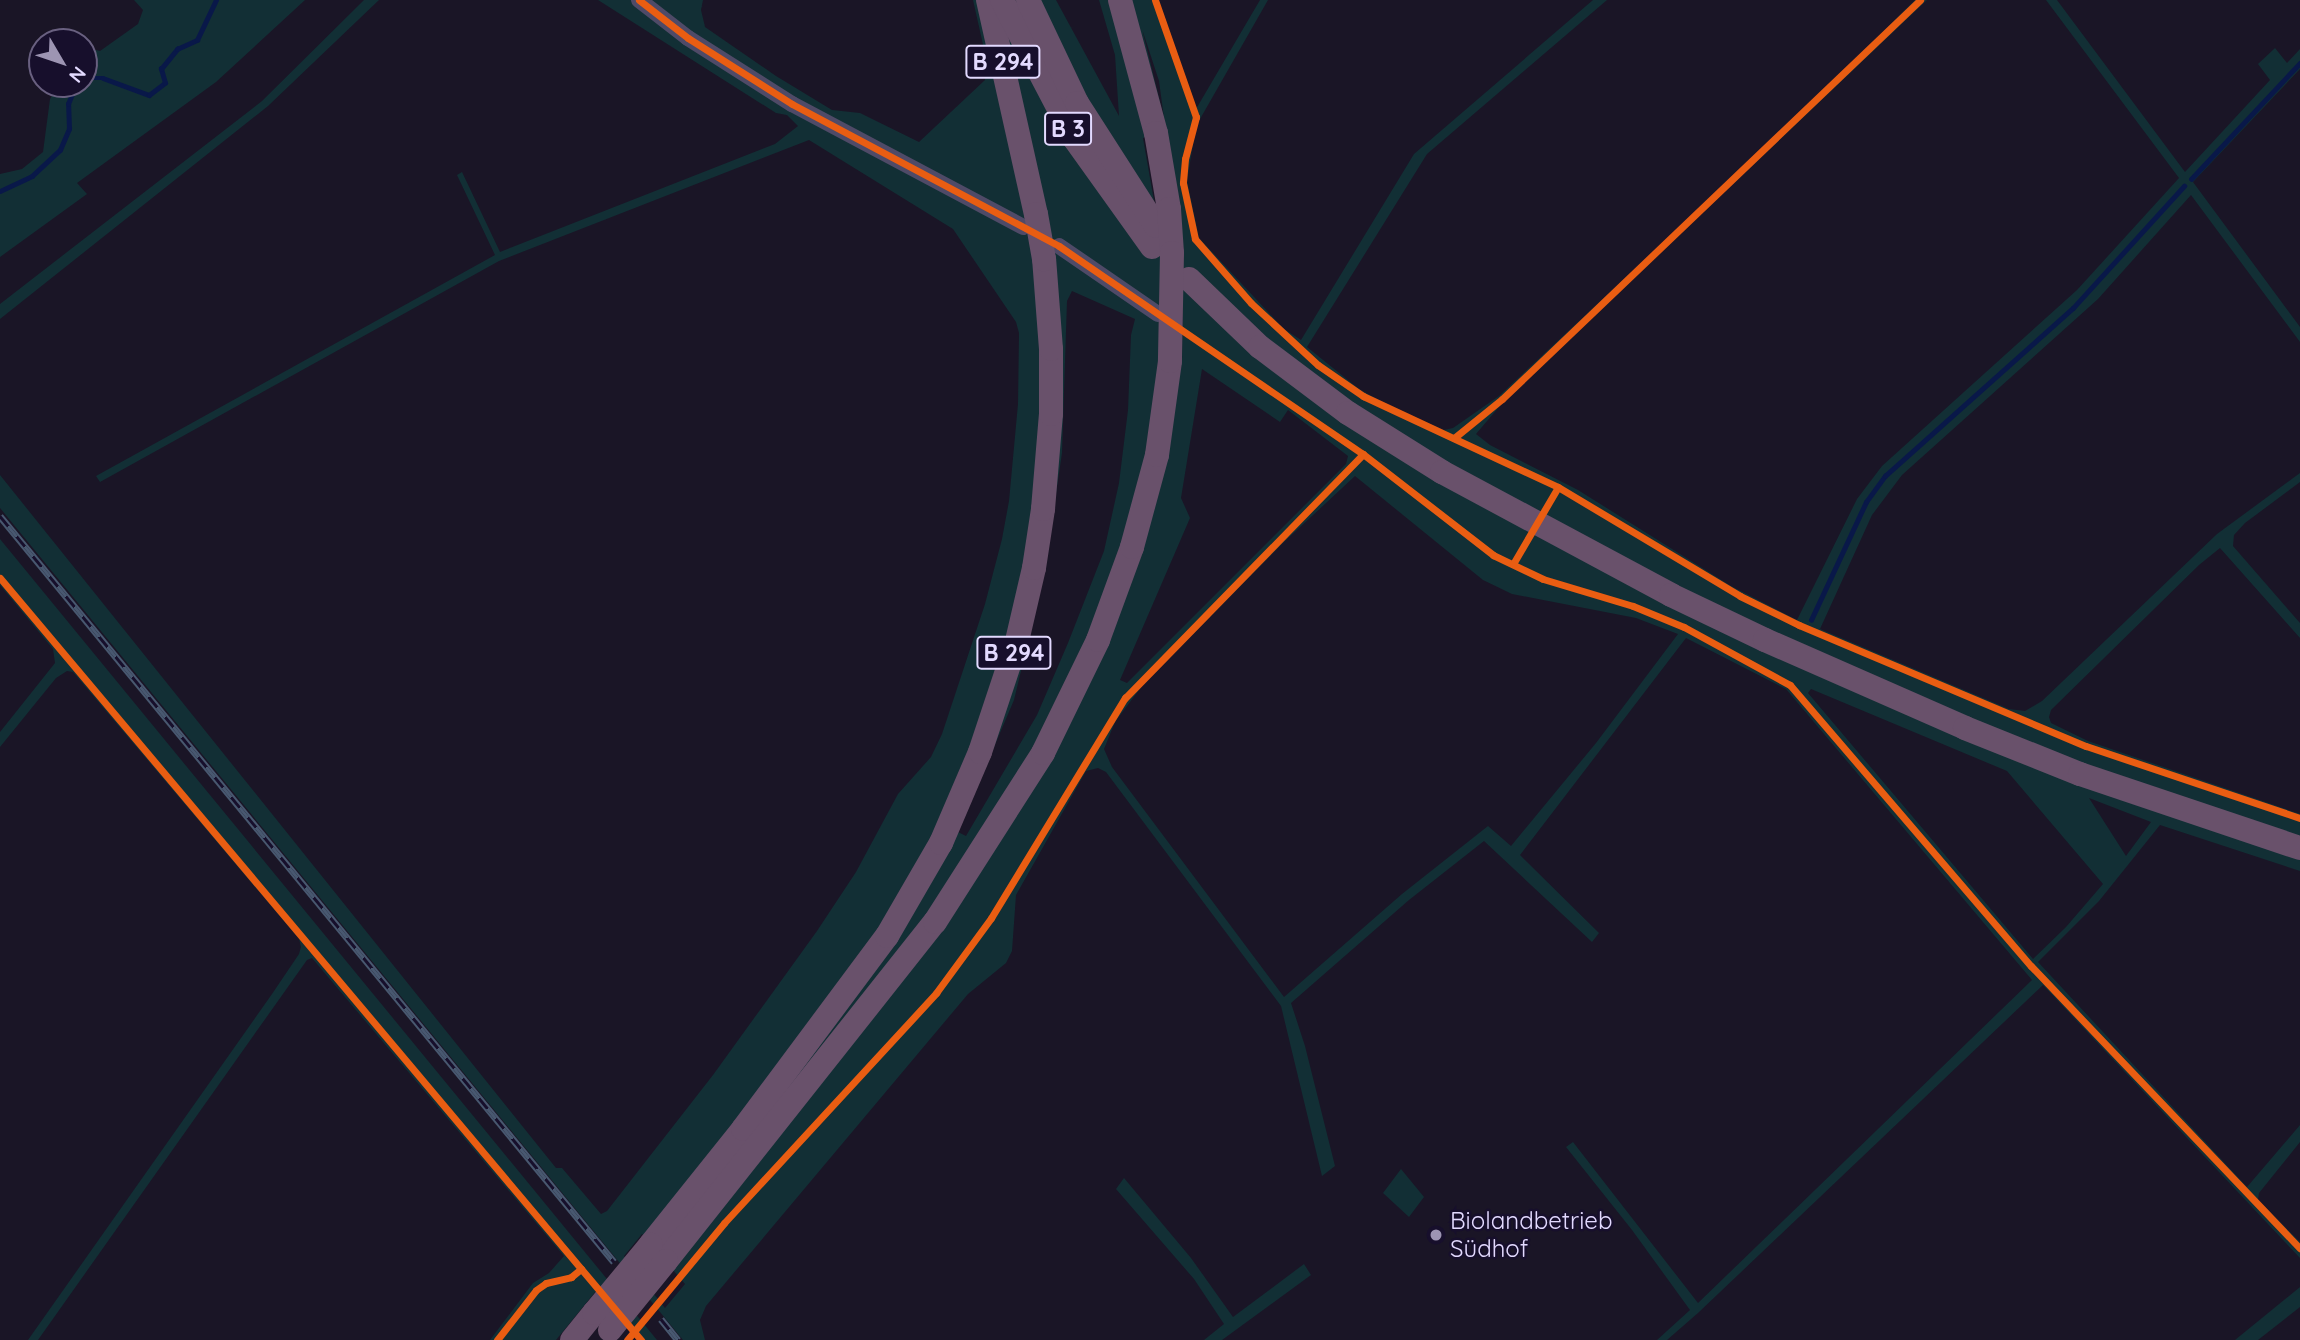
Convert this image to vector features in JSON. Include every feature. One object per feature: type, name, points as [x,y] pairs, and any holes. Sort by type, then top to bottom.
[{"type":"highway","name":"B 294","points":[[572,1340],[602,1328],[659,1252],[743,1129],[887,936],[941,843],[981,752],[1017,641],[1034,568],[1052,414],[1051,253],[1029,220],[988,0]]},
{"type":"highway","name":"B 3","points":[[1002,0],[1074,138],[1154,236],[1077,103],[1028,0]]},
{"type":"highway","name":"B 294","points":[[659,1252],[935,922],[1043,753],[1098,640],[1132,547],[1157,456],[1170,361],[1172,253],[1169,209],[1156,134],[1120,0]]},
{"type":"highway","points":[[1189,279],[1260,347],[1348,413],[1442,472],[1562,537],[1765,640],[1965,728],[2080,774],[2300,848]]},
{"type":"street","points":[[639,0],[688,38],[792,104],[1029,220]]},
{"type":"street","points":[[1051,253],[1158,314]]},
{"type":"green space","points":[[134,0],[305,0],[216,82],[77,183],[87,194],[0,257],[0,174],[22,169],[43,152],[51,98],[98,98],[98,50],[138,24],[143,10]]},
{"type":"green space","points":[[364,0],[379,0],[268,106],[0,319],[0,304],[262,101]]},
{"type":"green space","points":[[598,0],[703,0],[701,10],[705,27],[776,76],[832,110],[860,113],[919,142],[985,80],[984,49],[973,0],[1056,0],[1119,116],[1115,55],[1099,0],[1158,0],[1196,109],[1260,0],[1268,0],[1196,126],[1187,181],[1199,238],[1284,329],[1301,340],[1414,154],[1593,0],[1607,0],[1427,154],[1307,347],[1359,389],[1391,407],[1444,430],[1453,428],[1499,396],[1778,135],[1915,0],[1927,0],[1505,400],[1476,434],[1490,445],[1578,490],[1731,586],[1797,620],[1857,499],[1882,466],[2077,290],[2179,178],[2046,0],[2057,0],[2185,172],[2270,80],[2258,64],[2275,48],[2287,63],[2300,49],[2300,69],[2193,182],[2300,327],[2300,342],[2191,195],[2098,299],[1902,475],[1872,515],[1820,629],[2009,709],[2025,711],[2042,701],[2217,534],[2300,473],[2300,482],[2245,523],[2234,535],[2233,546],[2300,623],[2300,638],[2220,548],[2199,565],[2051,710],[2049,717],[2051,723],[2088,741],[2300,814],[2300,871],[2160,825],[2099,901],[2038,962],[2247,1187],[2300,1125],[2300,1142],[2259,1193],[2258,1200],[2300,1242],[2300,1258],[2043,985],[1698,1313],[1667,1340],[1657,1340],[1690,1310],[1632,1230],[1566,1147],[1573,1142],[1698,1303],[2032,980],[1786,689],[1686,638],[1520,855],[1599,933],[1592,942],[1484,841],[1409,900],[1291,1003],[1305,1046],[1335,1166],[1322,1176],[1281,1006],[1106,772],[1098,768],[1086,771],[1016,895],[1012,951],[1006,963],[968,994],[706,1306],[700,1320],[705,1340],[683,1340],[0,508],[0,475],[556,1168],[562,1168],[601,1214],[607,1211],[713,1075],[817,931],[856,872],[898,794],[931,757],[942,734],[985,604],[1002,539],[1009,501],[1018,404],[1019,333],[1016,322],[953,229],[809,140],[499,261],[100,482],[96,476],[495,255],[457,175],[462,172],[500,252],[775,144],[798,126],[787,115],[776,113]],"holes":[[[1143,32],[1159,81],[1164,118],[1143,33]],[[1166,131],[1183,249],[1182,361],[1143,138]],[[1072,291],[1135,319],[1131,335],[1128,410],[1119,483],[1104,551],[1037,715],[966,836],[958,832],[1014,700],[1044,575],[1062,453],[1067,301]],[[1202,369],[1280,422],[1288,410],[1348,456],[1346,464],[1127,683],[1120,680],[1190,518],[1181,498]],[[1355,476],[1483,580],[1512,594],[1636,618],[1678,634],[1596,743],[1511,846],[1488,826],[1402,894],[1284,997],[1112,767],[1104,749],[1115,722],[1142,686],[1283,543]],[[1811,689],[2007,771],[2103,884],[2066,927],[2033,959],[1808,693]],[[2089,798],[2151,822],[2126,856]],[[642,1234],[685,1284],[665,1308],[624,1256]]]},
{"type":"green space","points":[[0,539],[657,1340],[638,1340],[641,1335],[600,1286],[556,1340],[490,1340],[533,1283],[549,1273],[564,1256],[312,958],[307,960],[38,1340],[28,1340],[272,994],[301,947],[299,939],[73,672],[67,671],[56,678],[0,747],[0,732],[55,663],[53,649],[0,585]]},
{"type":"green space","points":[[1401,1169],[1424,1197],[1409,1217],[1383,1193]]},
{"type":"green space","points":[[1124,1178],[1191,1258],[1233,1317],[1304,1264],[1311,1275],[1222,1340],[1204,1340],[1224,1324],[1194,1279],[1116,1189]]},
{"type":"green space","points":[[2300,1287],[2300,1307],[2258,1340],[2235,1340]]},
{"type":"waterway","points":[[98,78],[149,95],[165,83],[161,69],[177,49],[197,40],[216,0]]},
{"type":"waterway","points":[[2191,179],[2300,63]]},
{"type":"waterway","points":[[0,191],[32,176],[60,150],[69,129],[68,104],[70,98]]},
{"type":"waterway","points":[[1811,620],[1866,502],[1885,476],[2073,308],[2184,186]]},
{"type":"railway","points":[[0,516],[614,1262]]},
{"type":"railway","points":[[661,1319],[678,1340]]},
{"type":"cycle path","points":[[639,0],[688,38],[792,104],[1059,246],[1363,454],[1493,555],[1543,579],[1633,606],[1684,627],[1790,685],[2031,966],[2300,1248]]},
{"type":"cycle path","points":[[1155,0],[1196,117],[1185,159],[1183,183],[1195,239],[1251,303],[1318,365],[1363,396],[1558,487],[1740,596],[1799,625],[2086,746],[2300,818]]},
{"type":"cycle path","points":[[1454,438],[1502,399],[1920,0]]},
{"type":"cycle path","points":[[627,1340],[724,1223],[936,993],[991,918],[1125,698],[1363,454]]},
{"type":"cycle path","points":[[1513,564],[1558,487]]},
{"type":"cycle path","points":[[0,578],[641,1340]]},
{"type":"cycle path","points":[[497,1340],[536,1290],[546,1283],[571,1277],[581,1269]]},
{"type":"place","name":"Biolandbetrieb Südhof","points":[[1436,1235]]}]
